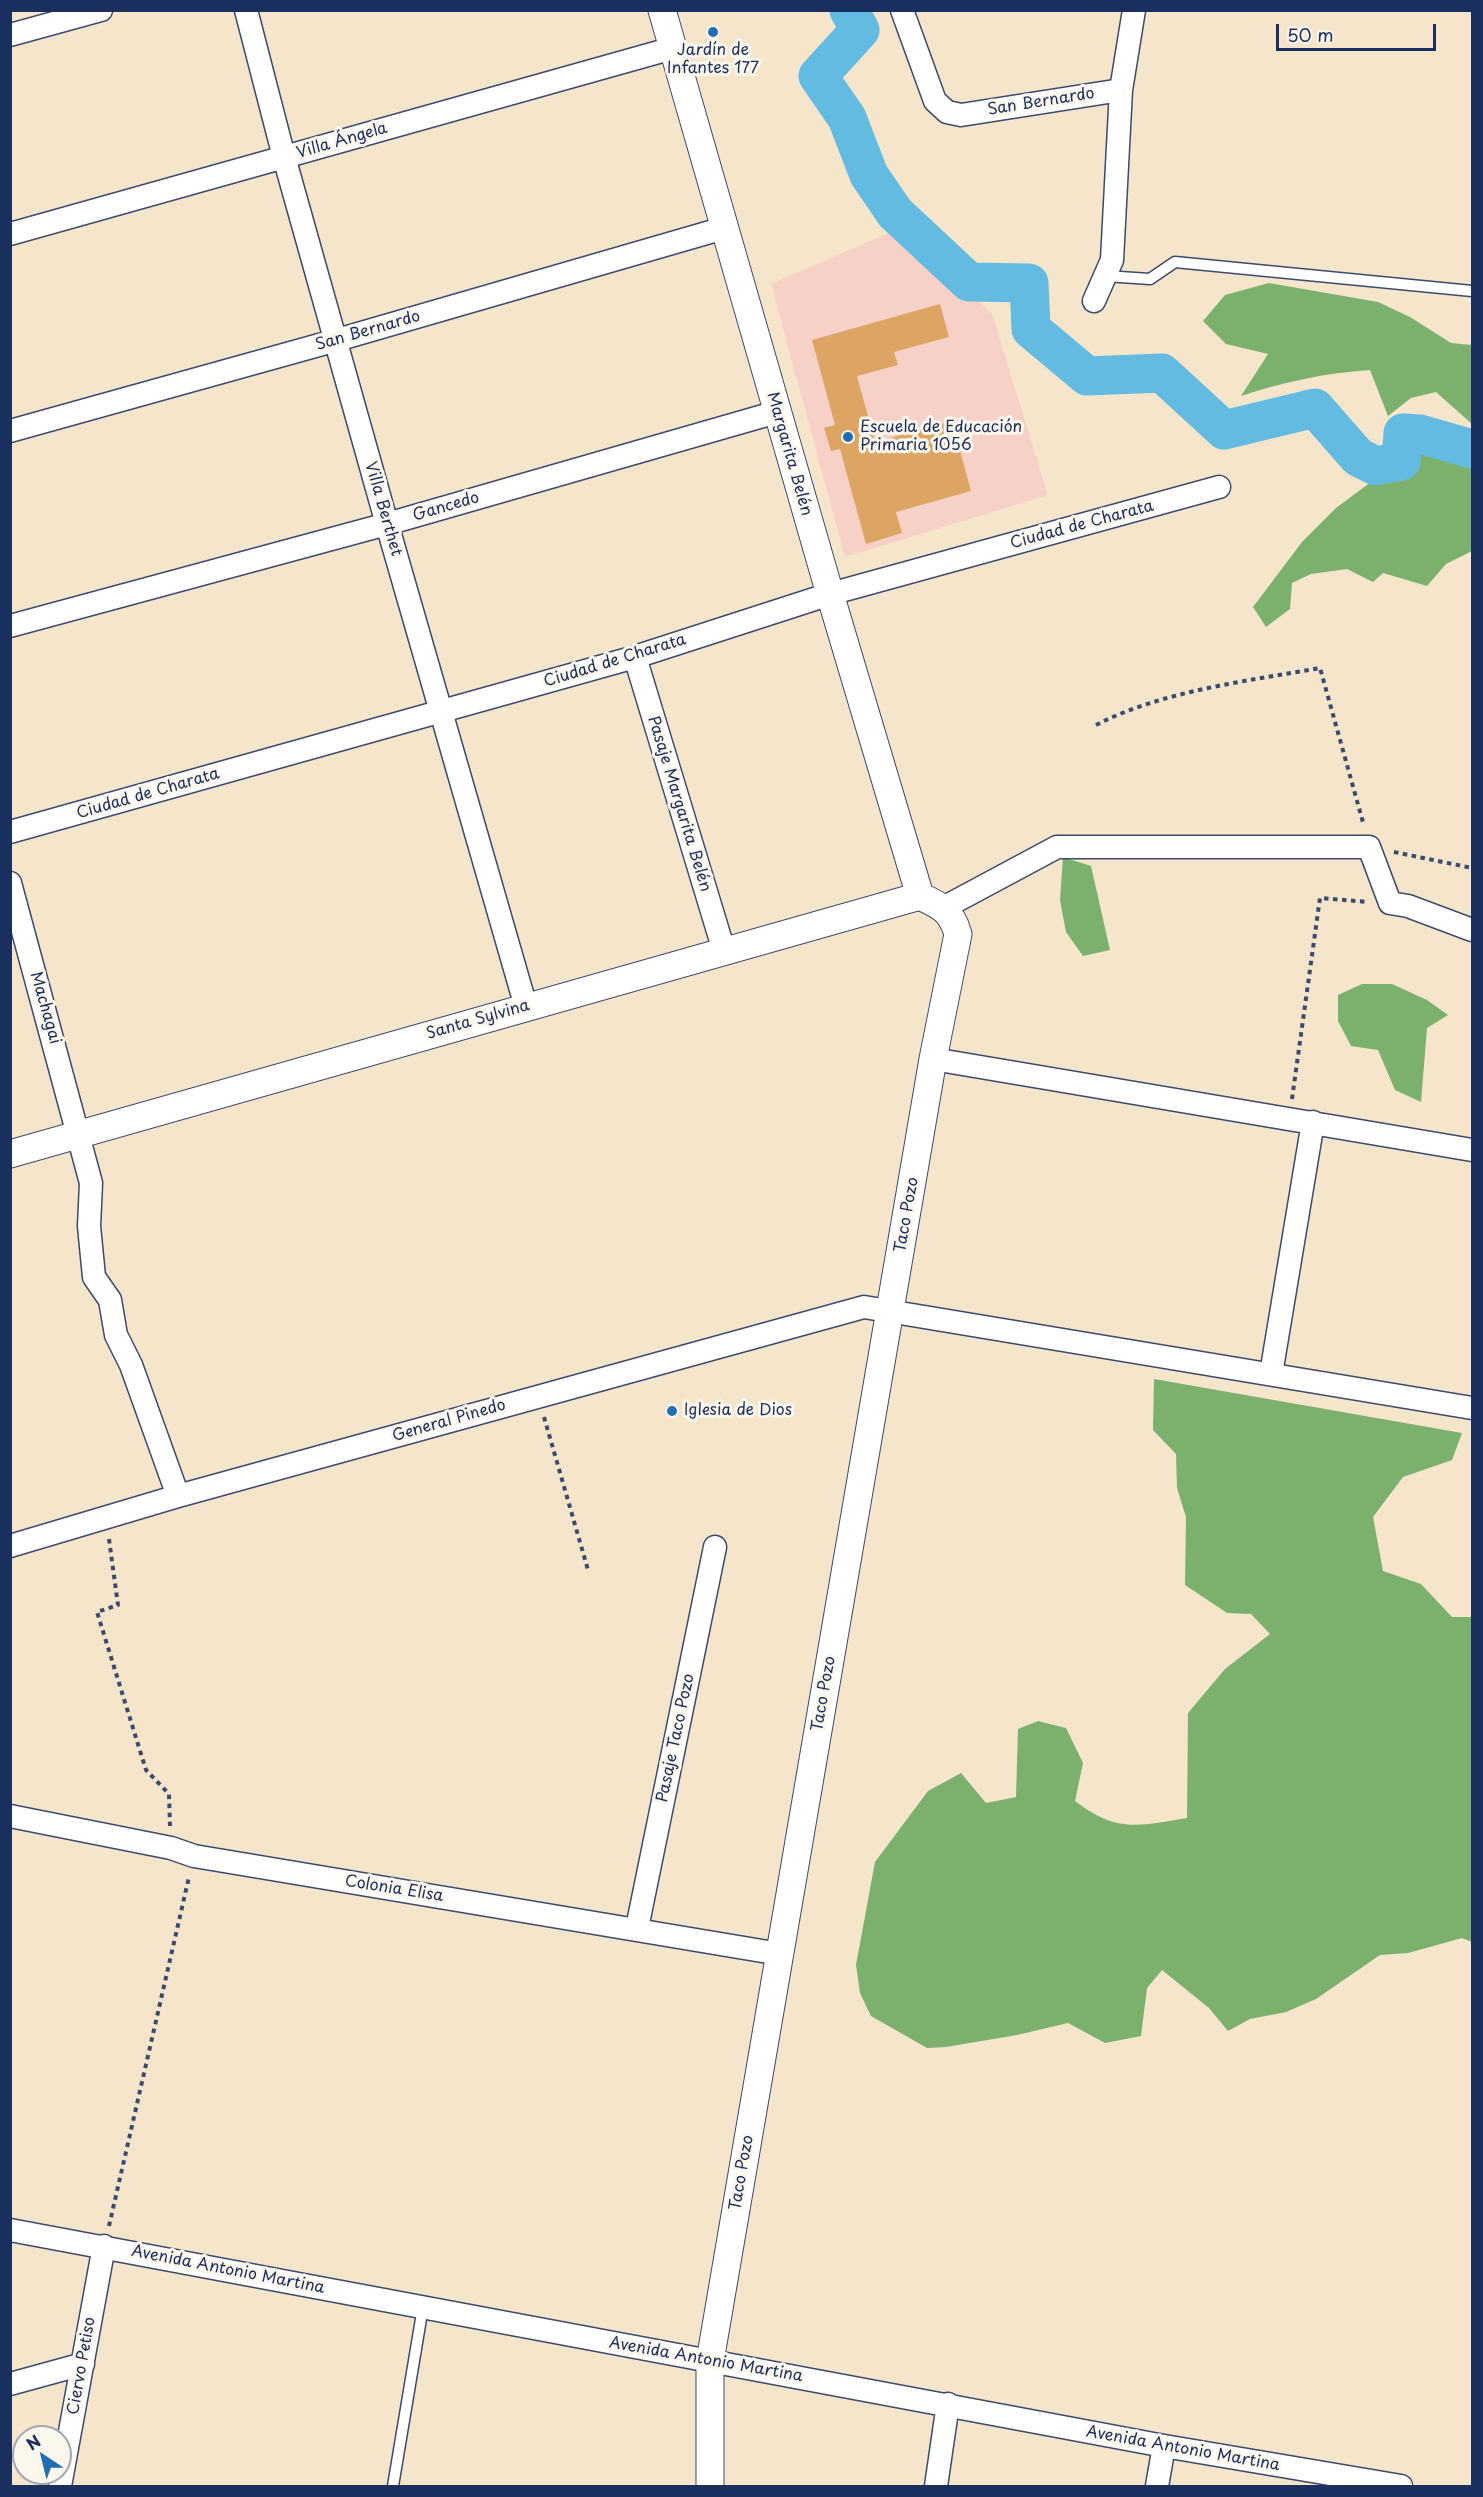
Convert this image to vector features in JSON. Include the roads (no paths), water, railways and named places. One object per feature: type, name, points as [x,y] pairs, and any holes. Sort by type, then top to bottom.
[{"type":"street","points":[[10,35],[101,10]]},
{"type":"street","name":"Villa Berthet","points":[[246,10],[284,158],[526,1007]]},
{"type":"street","name":"Margarita Belén","points":[[662,10],[777,412],[920,896]]},
{"type":"street","name":"San Bernardo","points":[[902,10],[935,100],[947,112],[961,115],[1121,90]]},
{"type":"street","points":[[1094,301],[1113,260],[1121,90],[1134,10]]},
{"type":"street","name":"Villa Ángela","points":[[10,234],[673,48]]},
{"type":"street","name":"San Bernardo","points":[[10,431],[337,340],[724,228]]},
{"type":"street","name":"Gancedo","points":[[10,626],[387,524],[777,412]]},
{"type":"street","name":"Ciudad de Charata","points":[[10,832],[635,657],[830,594],[1219,486]]},
{"type":"street","name":"Pasaje Margarita Belén","points":[[635,657],[724,951]]},
{"type":"street","points":[[920,896],[945,907],[1057,847],[1369,847],[1390,903],[1408,906],[1473,930]]},
{"type":"street","name":"Machagai","points":[[10,883],[92,1183],[89,1226],[94,1278],[110,1300],[116,1335],[131,1365],[178,1496]]},
{"type":"street","name":"Santa Sylvina","points":[[10,1154],[920,896]]},
{"type":"street","name":"Taco Pozo","points":[[710,2487],[710,2361],[933,1059],[958,934],[953,917],[945,907]]},
{"type":"street","points":[[933,1059],[1473,1150]]},
{"type":"street","points":[[1271,1374],[1313,1122]]},
{"type":"street","name":"General Pinedo","points":[[10,1546],[178,1496],[864,1307],[1473,1408]]},
{"type":"street","name":"Pasaje Taco Pozo","points":[[637,1928],[715,1547]]},
{"type":"street","name":"Colonia Elisa","points":[[10,1816],[171,1848],[194,1856],[637,1928],[780,1954]]},
{"type":"street","name":"Avenida Antonio Martina","points":[[10,2230],[1366,2484],[1401,2487]]},
{"type":"street","name":"Ciervo Petiso","points":[[60,2487],[104,2246]]},
{"type":"street","points":[[10,2384],[83,2364]]},
{"type":"street","points":[[936,2487],[948,2404]]},
{"type":"street","points":[[1157,2487],[1164,2446]]},
{"type":"lane","points":[[1105,276],[1150,279],[1174,262],[1473,291]]},
{"type":"lane","points":[[393,2487],[423,2307]]},
{"type":"waterway","points":[[849,10],[860,30],[818,76],[847,118],[869,175],[895,213],[969,282],[1029,283],[1031,329],[1087,376],[1162,373],[1224,430],[1315,408],[1358,457],[1376,466],[1401,461],[1403,433],[1420,434],[1472,449]]},
{"type":"place","name":"Jardín de Infantes 177","points":[[713,32]]},
{"type":"place","name":"Escuela de Educación Primaria 1056","points":[[848,437]]},
{"type":"place","name":"Iglesia de Dios","points":[[672,1411]]}]
